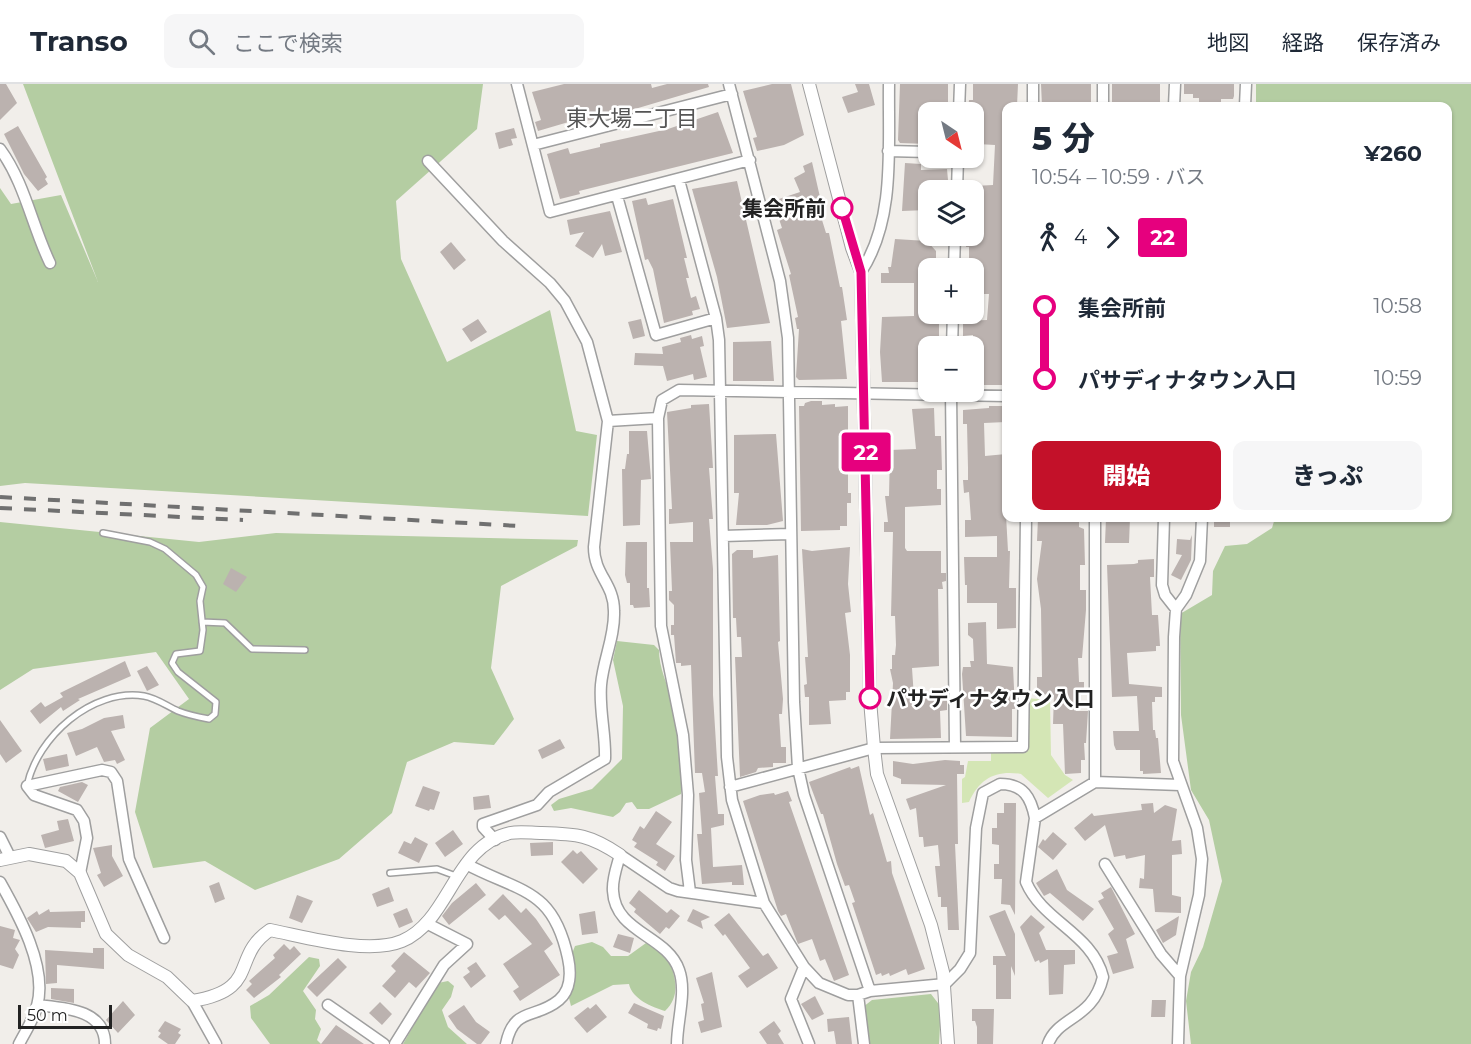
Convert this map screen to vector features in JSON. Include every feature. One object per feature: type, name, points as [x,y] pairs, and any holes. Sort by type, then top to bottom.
[{"type":"street","points":[[517,84],[550,212],[750,160]]},
{"type":"street","points":[[809,84],[852,248],[861,272],[866,394],[870,700],[873,748],[877,774],[931,925],[945,984],[948,1044]]},
{"type":"street","points":[[861,272],[877,244],[883,215],[890,84]]},
{"type":"street","points":[[959,102],[960,84]]},
{"type":"street","points":[[1032,102],[1033,84]]},
{"type":"street","points":[[1103,84],[1103,102]]},
{"type":"street","points":[[1174,102],[1175,84]]},
{"type":"street","points":[[1245,102],[1246,84]]},
{"type":"street","points":[[533,145],[731,89],[780,281],[788,338],[790,534],[798,768],[804,795],[870,991]]},
{"type":"street","points":[[0,149],[20,182],[29,214],[50,263]]},
{"type":"street","points":[[888,151],[918,152]]},
{"type":"street","points":[[428,161],[503,241],[550,283],[564,301],[587,342],[608,422],[594,547],[594,561],[609,586],[615,611],[601,686],[604,759],[549,792],[537,805],[483,824],[495,840]]},
{"type":"street","points":[[680,180],[716,318],[722,392],[723,536],[730,788],[764,903],[804,967],[819,983],[848,995],[945,984],[960,969],[970,953],[976,828],[983,793],[1000,784],[1022,789],[1031,801],[1035,818],[1026,882],[1041,905],[1095,953],[1103,977],[1092,1004],[1059,1028],[1048,1044]]},
{"type":"street","points":[[617,196],[656,335],[716,318]]},
{"type":"street","points":[[690,892],[686,861],[688,795],[683,735],[661,626],[658,418],[662,400],[670,393],[679,390],[918,394]]},
{"type":"street","points":[[984,395],[1002,396]]},
{"type":"street","points":[[951,402],[955,747]]},
{"type":"street","points":[[608,422],[658,418]]},
{"type":"street","points":[[730,788],[873,748],[1023,747],[1026,522]]},
{"type":"street","points":[[1095,522],[1095,782]]},
{"type":"street","points":[[1164,522],[1162,585],[1165,595],[1176,609]]},
{"type":"street","points":[[1178,1044],[1180,976],[1202,874],[1197,828],[1180,785],[1172,749],[1176,609],[1191,587],[1200,561],[1202,522]]},
{"type":"street","points":[[723,536],[790,534]]},
{"type":"street","points":[[80,873],[87,838],[84,821],[77,810],[34,795],[27,786],[102,770],[111,772],[119,792],[129,859],[164,938]]},
{"type":"street","points":[[1035,818],[1095,782],[1180,785]]},
{"type":"street","points":[[192,1001],[215,997],[241,978],[257,939],[270,930],[378,947],[400,942],[413,936],[426,923],[466,864],[495,840],[510,834],[584,836],[597,840],[669,888],[764,903]]},
{"type":"street","points":[[0,837],[5,859],[29,854],[49,857],[66,861],[80,873],[106,934],[128,955],[166,977],[192,1001],[216,1044]]},
{"type":"street","points":[[620,855],[613,883],[615,904],[634,928],[667,950],[679,970],[682,983],[676,1044]]},
{"type":"street","points":[[466,864],[533,895],[548,908],[557,921],[565,946],[570,969],[568,989],[561,999],[552,1005],[519,1019],[510,1026],[506,1044]]},
{"type":"street","points":[[1105,864],[1161,954],[1180,976]]},
{"type":"street","points":[[0,882],[25,925],[32,946],[38,1005],[19,1044]]},
{"type":"street","points":[[395,1044],[444,965],[467,944],[426,923]]},
{"type":"street","points":[[804,967],[791,999],[809,1044]]},
{"type":"street","points":[[858,995],[864,1044]]},
{"type":"street","points":[[38,1005],[77,1009],[99,1024],[105,1033],[105,1044]]},
{"type":"street","points":[[328,1005],[384,1044]]},
{"type":"lane","points":[[27,786],[31,766],[54,735],[84,708],[121,696],[146,696],[193,716],[209,718],[215,714],[216,702],[178,672],[172,663],[176,654],[200,651],[202,622],[200,601],[203,587],[196,575],[165,549],[150,542],[103,533]]},
{"type":"lane","points":[[202,622],[225,622],[252,650],[305,650]]},
{"type":"lane","points":[[390,873],[437,869],[458,877]]},
{"type":"green space","points":[[23,84],[483,84],[477,129],[396,201],[401,259],[447,362],[550,310],[576,431],[597,435],[588,516],[25,483],[0,486],[0,188],[11,204],[61,195],[98,282]]},
{"type":"green space","points":[[1256,84],[1471,84],[1471,1044],[1191,1044],[1186,1001],[1191,972],[1203,947],[1222,881],[1209,820],[1191,790],[1181,715],[1180,614],[1212,595],[1213,571],[1225,546],[1247,544],[1272,528],[1274,522],[1452,522],[1452,102],[1256,102]]},
{"type":"green space","points":[[0,522],[199,542],[276,533],[578,540],[577,546],[501,586],[491,668],[514,719],[494,745],[454,742],[407,762],[392,813],[339,859],[255,890],[205,861],[153,868],[135,812],[150,728],[189,699],[156,652],[33,669],[0,690]]},
{"type":"green space","points":[[617,641],[654,645],[659,650],[680,735],[683,759],[681,794],[649,809],[637,809],[632,802],[626,803],[613,817],[571,808],[554,811],[551,805],[559,799],[592,789],[622,759],[623,706],[613,660]]},
{"type":"green space","points":[[1026,698],[1050,700],[1051,755],[1065,775],[1073,780],[1048,798],[1021,774],[1004,773],[984,782],[969,802],[962,803],[962,779],[965,777],[968,761],[991,761],[991,752],[1027,751]]},
{"type":"green space","points":[[592,942],[603,947],[611,956],[628,956],[646,943],[667,955],[674,977],[675,992],[674,998],[665,1011],[638,998],[629,984],[613,985],[571,1006],[569,998],[576,972],[571,956],[575,946]]},
{"type":"green space","points":[[309,957],[319,959],[320,966],[303,991],[316,1010],[315,1019],[321,1029],[317,1040],[321,1044],[270,1044],[251,1018],[250,1006],[269,995]]},
{"type":"green space","points":[[448,981],[454,986],[451,997],[442,1010],[448,1027],[467,1044],[403,1044],[438,983]]},
{"type":"green space","points":[[931,994],[941,1007],[939,1044],[870,1044],[863,1007],[872,1000]]},
{"type":"building","points":[[0,84],[6,84],[17,103],[0,120]]},
{"type":"building","points":[[564,84],[651,84],[652,88],[667,84],[708,84],[709,87],[618,114],[572,124],[572,121],[538,131],[535,122],[541,120],[532,92]]},
{"type":"building","points":[[772,84],[791,84],[804,135],[784,145],[757,151],[753,138],[757,137],[743,91]]},
{"type":"building","points":[[855,84],[869,84],[875,105],[848,113],[842,97],[858,92]]},
{"type":"building","points":[[900,84],[948,84],[948,102],[918,102],[918,144],[900,143],[898,140]]},
{"type":"building","points":[[973,84],[1018,84],[1017,102],[1002,102],[1002,385],[984,385],[984,336],[963,336],[963,324],[984,324],[984,320],[987,320],[989,294],[984,294],[984,258],[969,258],[969,247],[966,247],[984,246],[984,185],[993,185],[995,145],[984,144],[984,102],[969,102],[973,100]]},
{"type":"building","points":[[1041,84],[1091,84],[1091,102],[1042,102]]},
{"type":"building","points":[[1112,84],[1160,84],[1160,102],[1112,102]]},
{"type":"building","points":[[1184,84],[1234,84],[1233,99],[1221,99],[1221,102],[1199,102],[1199,98],[1193,98],[1193,94],[1184,94]]},
{"type":"building","points":[[718,112],[733,153],[579,191],[580,194],[560,199],[547,154],[568,148],[570,154],[600,147],[600,144],[668,129]]},
{"type":"building","points":[[18,126],[47,177],[45,179],[48,184],[38,191],[24,174],[4,134]]},
{"type":"building","points":[[514,128],[517,138],[511,139],[513,145],[499,149],[495,133]]},
{"type":"building","points":[[812,162],[822,206],[818,207],[826,233],[829,233],[840,287],[842,287],[847,320],[841,321],[847,379],[799,380],[796,377],[799,329],[797,329],[795,318],[798,317],[789,275],[791,274],[777,230],[782,228],[773,201],[800,192],[794,178],[805,172],[803,166]]},
{"type":"building","points":[[905,163],[918,164],[918,168],[921,170],[947,169],[948,180],[918,180],[918,210],[902,211]]},
{"type":"building","points":[[737,181],[770,323],[727,328],[717,277],[692,189]]},
{"type":"building","points":[[646,198],[648,205],[673,199],[687,258],[684,258],[689,278],[686,278],[691,298],[696,296],[700,309],[692,311],[693,315],[664,323],[653,269],[648,259],[645,260],[632,201]]},
{"type":"building","points":[[610,211],[622,252],[605,256],[602,244],[593,258],[575,246],[584,232],[570,235],[567,220]]},
{"type":"building","points":[[895,239],[918,240],[918,246],[932,246],[936,251],[936,258],[918,258],[918,324],[939,324],[939,336],[918,336],[918,382],[882,382],[880,352],[882,317],[914,316],[914,283],[881,283],[881,273],[889,273],[888,267],[891,267]]},
{"type":"building","points":[[451,242],[466,260],[454,270],[440,252]]},
{"type":"building","points":[[478,319],[487,332],[471,342],[462,329]]},
{"type":"building","points":[[641,319],[645,336],[633,339],[628,322]]},
{"type":"building","points":[[691,335],[692,339],[702,336],[704,346],[700,347],[707,377],[694,380],[693,374],[667,381],[663,366],[634,365],[635,353],[663,354],[662,347],[681,342],[680,338]]},
{"type":"building","points":[[771,341],[774,381],[733,381],[733,342]]},
{"type":"building","points":[[822,401],[822,405],[835,404],[835,407],[848,406],[848,493],[851,493],[851,503],[847,503],[847,526],[840,526],[840,530],[801,531],[799,406],[804,406],[805,403]]},
{"type":"building","points":[[709,404],[713,468],[709,468],[713,519],[709,519],[713,569],[713,695],[718,776],[715,776],[718,814],[724,814],[724,825],[711,828],[713,867],[742,865],[744,885],[732,885],[732,882],[702,884],[697,834],[702,834],[699,793],[705,792],[702,773],[695,773],[691,665],[681,666],[681,663],[676,663],[674,635],[671,635],[671,625],[674,625],[674,605],[669,600],[669,591],[672,591],[670,542],[693,542],[693,522],[669,524],[669,509],[672,509],[667,412],[691,408],[691,405]]},
{"type":"building","points":[[989,406],[1002,406],[1002,422],[984,423],[985,456],[1002,454],[1002,522],[1006,522],[1008,551],[1010,551],[1009,588],[1016,588],[1016,628],[997,629],[997,603],[967,603],[964,557],[997,557],[997,536],[965,537],[965,520],[971,520],[969,492],[964,493],[963,480],[968,480],[968,468],[967,424],[963,424],[963,410],[989,408]]},
{"type":"building","points":[[934,408],[935,436],[941,436],[942,470],[937,470],[937,489],[941,489],[941,505],[905,507],[905,548],[907,551],[941,551],[941,573],[946,573],[946,581],[942,582],[943,589],[938,589],[939,666],[912,668],[914,698],[947,698],[947,710],[940,711],[941,738],[890,739],[893,683],[890,669],[892,669],[892,655],[895,655],[896,645],[895,616],[891,616],[893,532],[884,532],[884,522],[888,522],[885,496],[889,496],[890,450],[916,449],[912,409]]},
{"type":"building","points":[[629,431],[647,431],[651,479],[641,480],[640,525],[623,526],[622,469],[625,469],[627,454],[629,454]]},
{"type":"building","points":[[776,434],[783,521],[767,525],[736,525],[739,493],[734,493],[734,435]]},
{"type":"building","points":[[1038,522],[1079,522],[1079,527],[1084,529],[1085,565],[1080,565],[1080,590],[1086,590],[1086,610],[1082,658],[1078,658],[1079,682],[1084,682],[1084,692],[1076,692],[1076,711],[1088,711],[1086,743],[1084,743],[1085,760],[1081,760],[1081,773],[1065,774],[1063,724],[1053,724],[1054,695],[1037,694],[1037,677],[1042,677],[1041,609],[1037,579],[1042,541],[1037,541]]},
{"type":"building","points":[[1106,522],[1130,522],[1129,543],[1105,543]]},
{"type":"building","points":[[1214,522],[1230,522],[1230,527],[1214,527]]},
{"type":"building","points":[[1192,535],[1191,560],[1181,580],[1171,575],[1182,555],[1176,554],[1177,539],[1190,540]]},
{"type":"building","points":[[626,542],[647,542],[647,588],[649,588],[650,607],[634,608],[630,605],[630,583],[627,583],[625,575]]},
{"type":"building","points":[[850,547],[848,584],[851,612],[845,613],[850,655],[850,692],[846,692],[846,700],[829,701],[831,724],[809,725],[809,697],[805,697],[804,685],[807,684],[805,657],[808,657],[802,549],[812,551]]},
{"type":"building","points":[[737,550],[753,550],[753,558],[778,555],[780,641],[778,642],[783,699],[782,714],[779,714],[781,747],[786,747],[786,763],[773,763],[773,767],[758,768],[756,772],[740,777],[735,657],[742,657],[741,637],[737,637],[736,618],[733,618],[732,554]]},
{"type":"building","points":[[1154,559],[1154,577],[1150,577],[1152,615],[1158,615],[1160,646],[1156,646],[1156,651],[1127,653],[1129,684],[1162,687],[1162,697],[1155,697],[1155,702],[1152,702],[1153,730],[1158,738],[1161,773],[1143,774],[1143,771],[1140,771],[1140,750],[1116,750],[1114,745],[1113,731],[1139,731],[1137,696],[1112,697],[1107,565],[1134,564],[1138,563],[1138,560]]},
{"type":"building","points":[[231,568],[247,577],[236,592],[223,584]]},
{"type":"building","points":[[986,622],[987,664],[1013,667],[1015,709],[1012,709],[1012,737],[966,736],[962,674],[963,667],[971,667],[970,661],[974,661],[973,639],[968,635],[968,623]]},
{"type":"building","points":[[125,661],[131,676],[78,699],[80,700],[63,711],[61,707],[40,724],[30,711],[41,702],[45,707],[63,697],[60,693]]},
{"type":"building","points":[[147,666],[159,685],[147,691],[137,671]]},
{"type":"building","points":[[123,715],[125,728],[111,731],[125,760],[117,764],[115,760],[104,762],[97,747],[76,756],[67,733],[82,729],[104,718]]},
{"type":"building","points":[[0,720],[22,751],[6,763],[0,754]]},
{"type":"building","points":[[560,739],[565,748],[542,759],[538,750]]},
{"type":"building","points":[[67,754],[69,766],[46,771],[43,759]]},
{"type":"building","points":[[945,760],[960,761],[960,765],[964,765],[964,774],[957,774],[958,844],[955,844],[959,930],[948,930],[947,907],[941,907],[941,897],[938,897],[935,866],[940,866],[938,845],[924,847],[923,837],[919,837],[916,808],[910,810],[906,799],[946,785],[901,784],[901,779],[893,776],[893,761],[913,764]]},
{"type":"building","points":[[859,766],[870,815],[873,813],[887,862],[891,861],[892,873],[925,969],[908,975],[906,969],[890,976],[889,973],[882,976],[881,973],[876,975],[852,903],[855,902],[849,885],[845,886],[823,814],[821,814],[809,782]]},
{"type":"building","points":[[82,782],[88,785],[78,802],[58,791],[60,787]]},
{"type":"building","points":[[423,786],[440,792],[434,810],[429,811],[415,806]]},
{"type":"building","points":[[788,791],[792,801],[789,802],[849,975],[834,981],[825,959],[820,961],[812,939],[798,944],[786,914],[781,916],[778,911],[743,801],[760,795],[774,793],[775,795]]},
{"type":"building","points":[[489,795],[491,808],[474,810],[473,797]]},
{"type":"building","points":[[1004,803],[1016,803],[1015,915],[1010,905],[1001,904],[1002,879],[994,879],[994,864],[999,864],[999,845],[992,844],[992,828],[997,828],[997,813],[1004,813]]},
{"type":"building","points":[[1153,803],[1154,813],[1165,805],[1177,809],[1172,841],[1181,840],[1182,854],[1172,855],[1172,895],[1181,897],[1181,913],[1155,912],[1153,889],[1139,888],[1140,878],[1144,879],[1145,855],[1126,859],[1125,855],[1114,857],[1105,825],[1085,841],[1074,828],[1092,813],[1094,816],[1142,810],[1141,804]]},
{"type":"building","points":[[656,811],[672,822],[656,844],[675,856],[665,871],[656,865],[658,862],[634,847],[637,843],[632,840],[640,826],[644,829]]},
{"type":"building","points":[[68,819],[74,841],[45,848],[41,835],[59,830],[57,821]]},
{"type":"building","points":[[453,830],[463,844],[445,857],[435,843]]},
{"type":"building","points":[[1053,832],[1067,844],[1053,860],[1038,847],[1043,839],[1045,841]]},
{"type":"building","points":[[415,837],[428,844],[419,863],[398,853],[404,841],[411,844]]},
{"type":"building","points":[[553,842],[553,855],[531,856],[530,843]]},
{"type":"building","points":[[112,845],[112,856],[123,876],[104,887],[97,875],[101,873],[93,848]]},
{"type":"building","points":[[573,850],[577,854],[581,851],[598,869],[583,884],[561,862]]},
{"type":"building","points":[[1057,869],[1067,890],[1094,909],[1083,921],[1050,893],[1044,896],[1036,883]]},
{"type":"building","points":[[219,882],[225,899],[215,903],[209,886]]},
{"type":"building","points":[[476,883],[486,895],[449,925],[442,916],[452,903]]},
{"type":"building","points":[[389,887],[394,901],[377,907],[372,894]]},
{"type":"building","points":[[1111,887],[1135,934],[1126,939],[1134,968],[1113,974],[1107,956],[1118,953],[1108,934],[1114,929],[1098,901],[1104,898],[1101,893]]},
{"type":"building","points":[[639,890],[667,913],[671,909],[680,916],[669,929],[666,927],[660,934],[634,912],[636,909],[629,903]]},
{"type":"building","points":[[503,894],[521,913],[526,908],[536,919],[553,944],[544,951],[560,975],[520,1001],[513,991],[519,987],[503,964],[532,944],[505,915],[499,920],[488,909]]},
{"type":"building","points":[[297,895],[313,901],[302,923],[289,918]]},
{"type":"building","points":[[407,908],[413,922],[399,928],[393,914]]},
{"type":"building","points":[[49,909],[50,912],[85,911],[85,922],[81,922],[81,928],[48,927],[36,932],[27,918],[37,911],[39,915]]},
{"type":"building","points":[[693,909],[710,917],[701,921],[703,929],[687,921]]},
{"type":"building","points":[[1005,910],[1015,934],[1015,976],[1011,966],[1011,999],[996,999],[996,965],[993,965],[993,956],[1006,956],[989,916]]},
{"type":"building","points":[[595,911],[598,933],[582,935],[579,914]]},
{"type":"building","points":[[729,913],[763,956],[768,953],[778,968],[747,988],[738,976],[750,968],[725,934],[723,936],[714,925]]},
{"type":"building","points":[[1031,915],[1045,927],[1039,933],[1046,950],[1075,950],[1075,964],[1064,965],[1063,994],[1049,995],[1048,959],[1040,963],[1039,960],[1035,962],[1020,927]]},
{"type":"building","points":[[1179,916],[1176,935],[1163,943],[1156,930]]},
{"type":"building","points":[[0,926],[15,930],[13,938],[20,940],[15,949],[19,955],[13,969],[0,965]]},
{"type":"building","points":[[618,934],[634,938],[630,953],[613,947]]},
{"type":"building","points":[[284,944],[290,950],[294,946],[301,954],[279,975],[281,977],[254,998],[246,990],[252,984],[249,981],[275,958],[273,955]]},
{"type":"building","points":[[93,948],[104,948],[104,969],[57,965],[57,983],[46,984],[45,950],[93,953]]},
{"type":"building","points":[[404,952],[430,973],[416,988],[409,982],[395,998],[382,986],[396,971],[391,966]]},
{"type":"building","points":[[338,958],[347,967],[317,997],[307,987]]},
{"type":"building","points":[[476,962],[486,976],[471,988],[463,977],[470,972],[467,968]]},
{"type":"building","points":[[712,972],[722,1027],[701,1033],[698,1022],[704,1020],[701,1004],[704,1003],[696,978]]},
{"type":"building","points":[[51,988],[74,989],[74,1003],[51,999]]},
{"type":"building","points":[[815,996],[824,1014],[812,1020],[801,1004]]},
{"type":"building","points":[[1152,1000],[1166,1000],[1165,1017],[1151,1017]]},
{"type":"building","points":[[123,1001],[135,1015],[118,1033],[106,1020]]},
{"type":"building","points":[[380,1002],[392,1014],[382,1025],[369,1013]]},
{"type":"building","points":[[634,1003],[664,1016],[661,1029],[658,1028],[657,1031],[647,1028],[648,1024],[628,1013]]},
{"type":"building","points":[[596,1004],[607,1017],[587,1033],[574,1018]]},
{"type":"building","points":[[464,1005],[476,1022],[490,1032],[481,1044],[477,1044],[457,1029],[448,1016]]},
{"type":"building","points":[[972,1009],[994,1009],[993,1044],[977,1044],[977,1027],[975,1021],[972,1021]]},
{"type":"building","points":[[849,1017],[852,1044],[836,1044],[834,1031],[828,1032],[827,1019]]},
{"type":"building","points":[[165,1021],[181,1029],[178,1033],[181,1035],[175,1044],[168,1044],[158,1037],[161,1033],[158,1031]]},
{"type":"building","points":[[774,1021],[781,1031],[778,1034],[784,1044],[767,1044],[759,1032]]},
{"type":"building","points":[[336,1025],[364,1044],[321,1044]]},
{"type":"railway","points":[[0,497],[519,526]]},
{"type":"railway","points":[[0,508],[243,520]]},
{"type":"bus line","name":"22","points":[[842,208],[861,272],[866,394],[870,698]]},
{"type":"place","name":"集会所前","points":[[842,208]]},
{"type":"place","name":"パサディナタウン入口","points":[[870,698]]},
{"type":"district","name":"東大場二丁目","points":[[632,118]]}]
